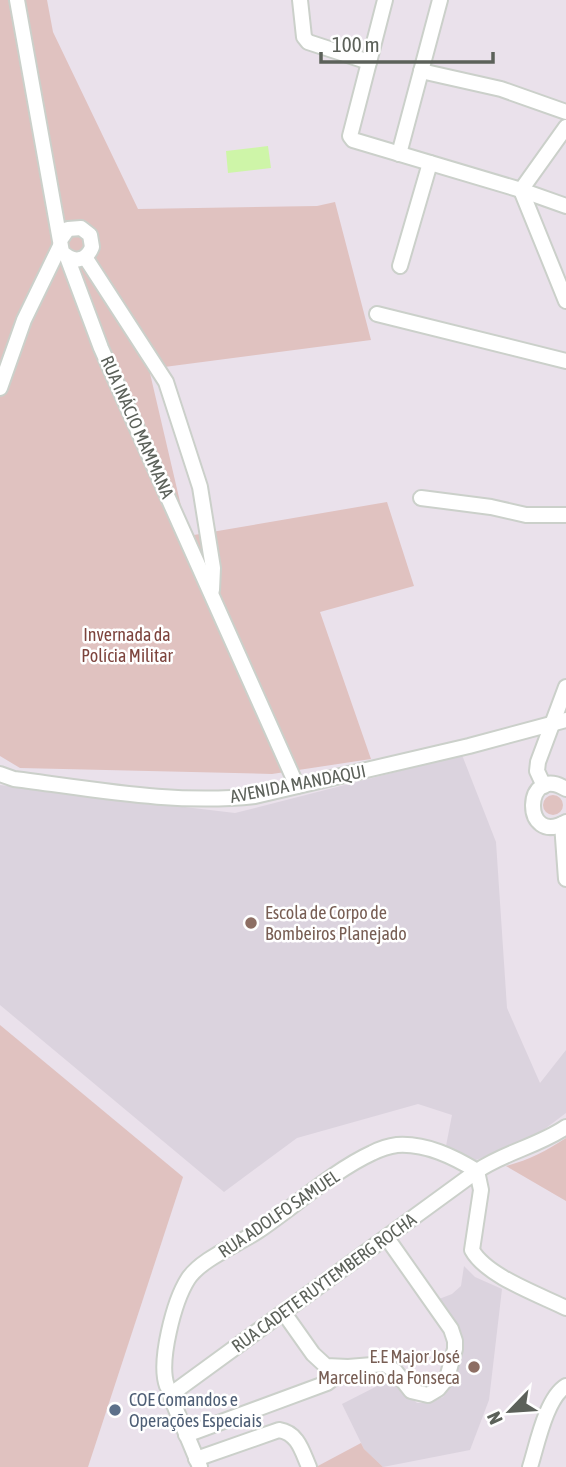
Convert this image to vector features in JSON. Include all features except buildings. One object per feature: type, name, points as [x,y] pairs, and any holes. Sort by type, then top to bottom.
[{"type":"street","points":[[17,0],[63,247],[73,260],[85,257]]},
{"type":"street","points":[[300,0],[304,37],[310,43],[369,62]]},
{"type":"street","points":[[385,0],[350,136],[356,142],[521,190],[566,206]]},
{"type":"street","points":[[399,154],[440,0]]},
{"type":"street","points":[[421,71],[501,89],[566,112]]},
{"type":"street","points":[[521,190],[566,127]]},
{"type":"street","points":[[400,266],[430,163]]},
{"type":"street","points":[[521,190],[566,301]]},
{"type":"street","name":"RUA INÁCIO MAMMANA","points":[[212,596],[213,568],[200,487],[166,382],[85,257],[92,247],[90,235],[86,231],[68,229],[63,247],[101,348],[297,786]]},
{"type":"street","points":[[0,388],[24,320],[63,247]]},
{"type":"street","points":[[377,314],[566,361]]},
{"type":"street","points":[[421,498],[495,507],[526,515],[566,515]]},
{"type":"street","points":[[544,786],[537,765],[559,722],[566,687]]},
{"type":"street","name":"AVENIDA MANDAQUI","points":[[0,774],[14,779],[141,795],[223,799],[255,796],[559,722]]},
{"type":"street","points":[[565,788],[553,784],[544,786],[532,799],[532,811],[535,817],[550,827],[564,823],[566,879]]},
{"type":"street","name":"RUA CADETE RUYTEMBERG ROCHA","points":[[169,1391],[284,1313],[495,1159],[536,1144],[566,1127]]},
{"type":"street","name":"RUA ADOLFO SAMUEL","points":[[198,1463],[164,1378],[164,1355],[179,1296],[196,1270],[258,1231],[352,1165],[385,1148],[399,1145],[438,1152],[477,1171]]},
{"type":"street","points":[[477,1171],[481,1190],[472,1250],[475,1257],[493,1271],[566,1308]]},
{"type":"street","points":[[284,1313],[313,1354],[326,1366],[385,1364],[392,1368],[411,1391],[428,1395],[441,1386],[447,1378],[453,1359],[455,1341],[451,1329],[387,1238]]},
{"type":"street","points":[[186,1435],[327,1383],[348,1367]]},
{"type":"street","points":[[530,1467],[550,1406],[556,1395],[566,1386]]},
{"type":"street","points":[[198,1463],[279,1430],[291,1433],[298,1441],[309,1467]]},
{"type":"shaded area","points":[[268,146],[271,168],[228,173],[226,151]]},
{"type":"shaded area","name":"Escola de Corpo de Bombeiros Planejado","points":[[462,755],[496,842],[507,1008],[540,1083],[566,1050],[566,1113],[534,1137],[471,1162],[446,1146],[452,1115],[418,1104],[297,1138],[224,1192],[0,1005],[0,785],[235,813]]},
{"type":"shaded area","name":"E.E Major José Marcelino da Fonseca","points":[[464,1266],[475,1277],[502,1289],[489,1400],[470,1450],[383,1467],[364,1449],[342,1404],[391,1379],[417,1403],[429,1403],[443,1397],[450,1387],[459,1356],[439,1299],[452,1294],[461,1286]]},
{"type":"green space","name":"Invernada da Polícia Militar","points":[[0,0],[47,0],[53,32],[138,209],[317,206],[335,202],[371,340],[149,369],[188,536],[387,502],[414,586],[320,612],[371,759],[272,774],[20,768],[0,756]]},
{"type":"green space","points":[[553,795],[560,798],[563,805],[560,812],[553,815],[546,812],[543,805],[546,798]]},
{"type":"green space","points":[[0,1025],[183,1177],[88,1467],[0,1467]]},
{"type":"green space","points":[[566,1138],[566,1201],[506,1166],[537,1155]]},
{"type":"green space","points":[[361,1443],[383,1467],[316,1467]]},
{"type":"place","name":"Escola de Corpo de Bombeiros Planejado","points":[[251,923]]},
{"type":"place","name":"E.E Major José Marcelino da Fonseca","points":[[474,1367]]},
{"type":"place","name":"COE Comandos e Operações Especiais","points":[[115,1410]]}]
